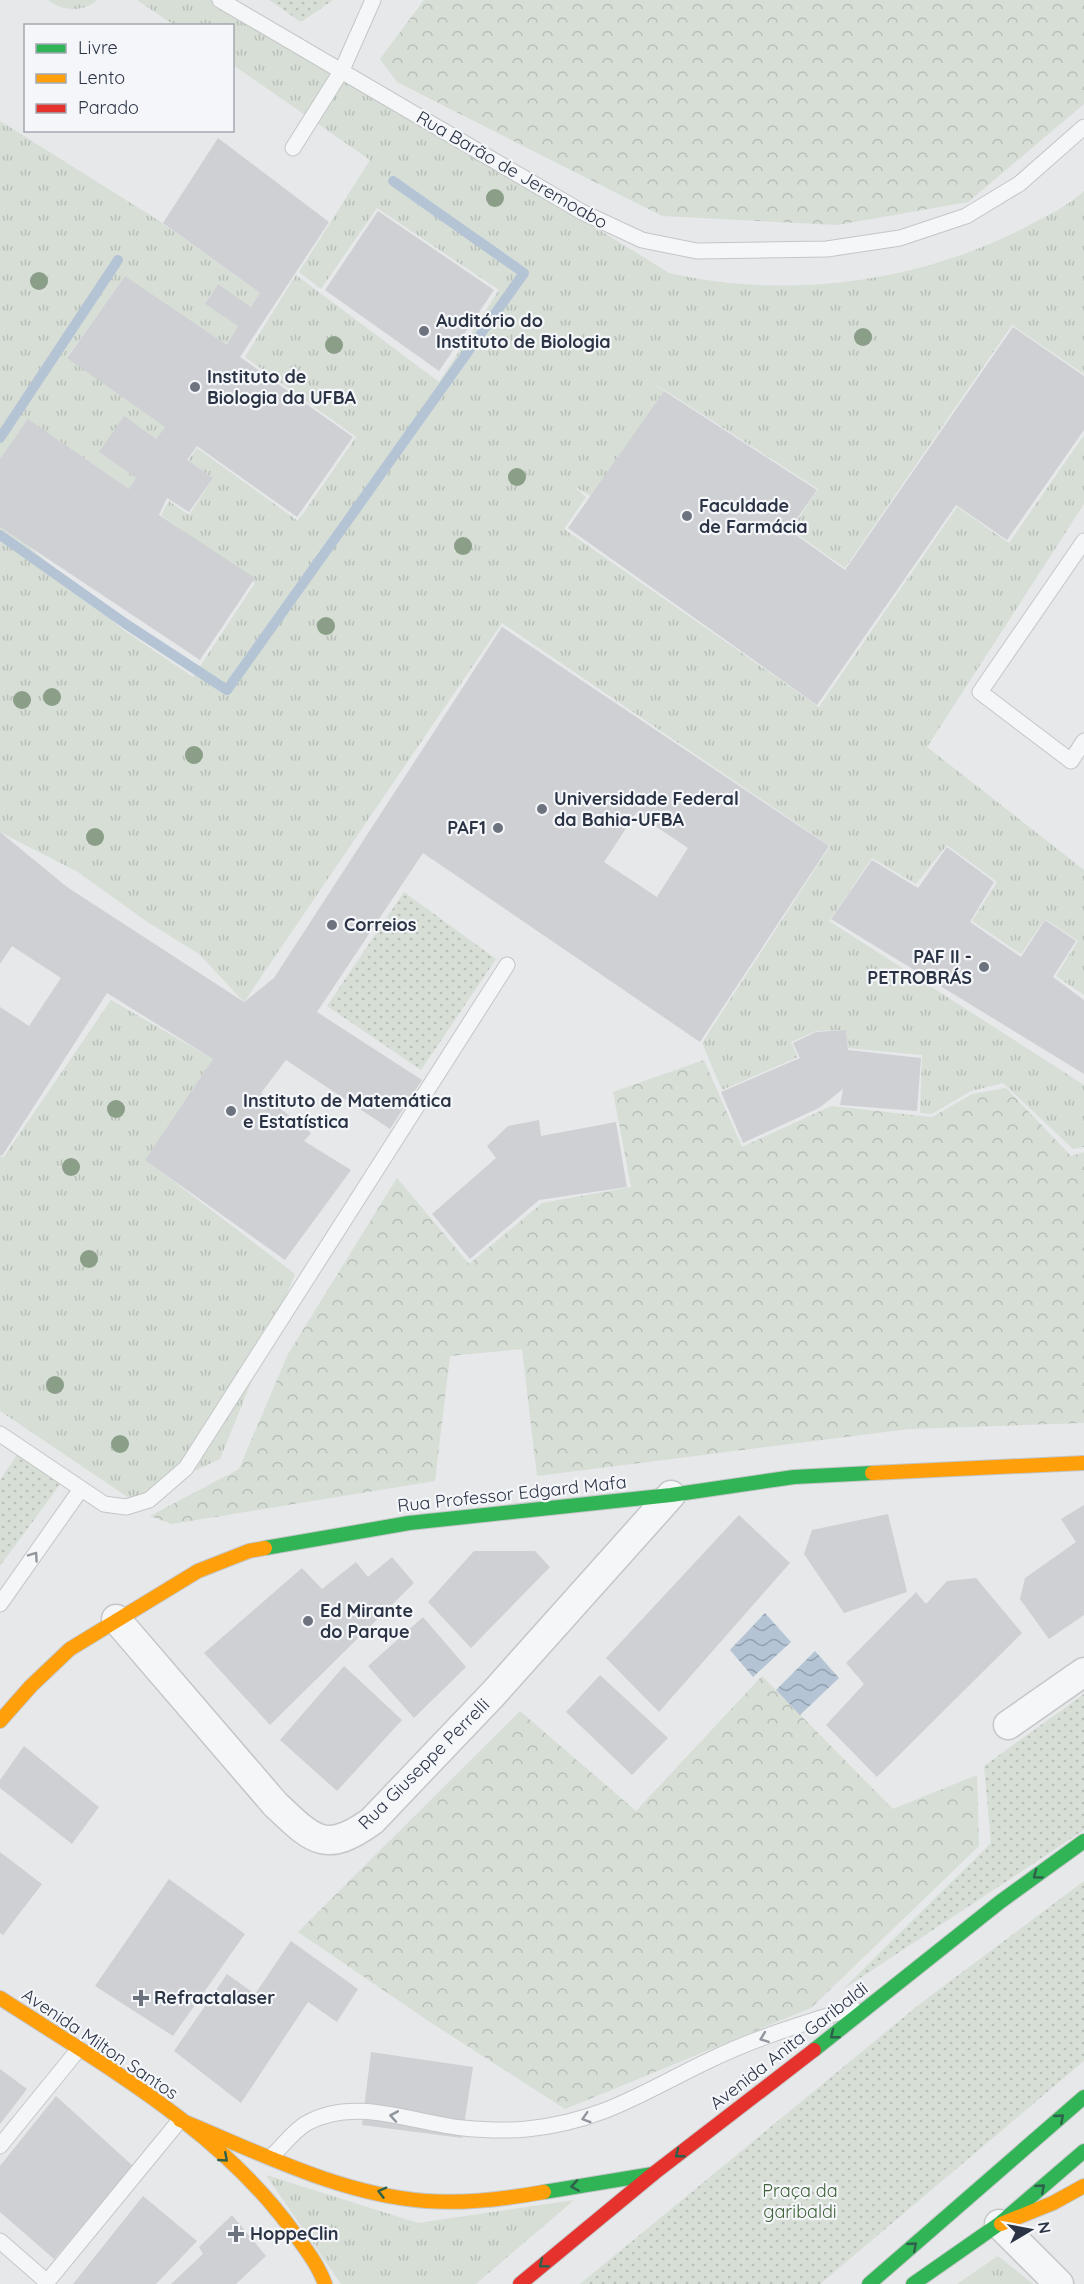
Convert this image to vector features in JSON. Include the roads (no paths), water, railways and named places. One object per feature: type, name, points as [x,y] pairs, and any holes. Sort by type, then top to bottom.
[{"type":"main road","name":"Rua Professor Edgard Mafa","points":[[0,1721],[30,1686],[70,1649],[198,1571],[249,1551],[409,1523],[671,1495],[794,1477],[1084,1463]]},
{"type":"main road","name":"Avenida Anita Garibaldi","points":[[520,2284],[653,2174],[879,2000],[1000,1902],[1084,1841]]},
{"type":"main road","name":"Avenida Milton Santos","points":[[0,1998],[180,2120],[255,2184],[296,2232],[325,2284]]},
{"type":"main road","points":[[869,2284],[1084,2097]]},
{"type":"main road","name":"Avenida Milton Santos","points":[[180,2120],[271,2157],[347,2183],[405,2198],[458,2202],[653,2174]]},
{"type":"main road","points":[[913,2284],[999,2224],[1084,2151]]},
{"type":"main road","points":[[999,2224],[1053,2203],[1084,2186]]},
{"type":"street","name":"Rua Giuseppe Perrelli","points":[[116,1619],[275,1804],[300,1827],[319,1840],[337,1841],[352,1836],[372,1821],[494,1693],[671,1495]]},
{"type":"street","points":[[1008,1725],[1084,1672]]},
{"type":"street","points":[[999,2224],[1059,2284]]},
{"type":"lane","name":"Rua Barão de Jeremoabo","points":[[220,0],[582,212],[642,240],[697,251],[827,249],[900,238],[966,216],[1019,184],[1084,127]]},
{"type":"lane","points":[[294,148],[342,70],[373,0]]},
{"type":"lane","points":[[1084,541],[980,692],[1071,761],[1084,741]]},
{"type":"lane","points":[[0,1434],[104,1504],[126,1507],[149,1500],[186,1468],[507,965]]},
{"type":"lane","points":[[0,1604],[81,1490]]},
{"type":"lane","points":[[271,2157],[306,2123],[333,2114],[364,2111],[463,2128],[517,2130],[561,2126],[607,2111],[714,2058],[789,2028],[879,2000]]},
{"type":"lane","points":[[0,2146],[78,2050]]},
{"type":"lane","points":[[0,2241],[47,2282],[180,2120]]},
{"type":"water","points":[[765,1613],[791,1642],[753,1677],[730,1650]]},
{"type":"water","points":[[815,1651],[839,1678],[800,1715],[776,1690]]},
{"type":"waterway","points":[[0,535],[126,624],[227,690],[524,273],[393,181]]},
{"type":"waterway","points":[[0,438],[118,260]]},
{"type":"place","name":"Auditório do Instituto de Biologia","points":[[424,331]]},
{"type":"place","name":"Instituto de Biologia da UFBA","points":[[195,387]]},
{"type":"place","name":"Faculdade de Farmácia","points":[[687,516]]},
{"type":"place","name":"Universidade Federal da Bahia-UFBA","points":[[542,809]]},
{"type":"place","name":"PAF1","points":[[498,828]]},
{"type":"place","name":"Correios","points":[[332,925]]},
{"type":"place","name":"PAF II - PETROBRÁS","points":[[984,967]]},
{"type":"place","name":"Instituto de Matemática e Estatística","points":[[231,1111]]},
{"type":"place","name":"Ed Mirante do Parque","points":[[308,1621]]},
{"type":"place","name":"Refractalaser","points":[[141,1998]]},
{"type":"place","name":"HoppeClin","points":[[236,2234]]},
{"type":"park label","name":"Praça da garibaldi","points":[[800,2201]]}]
